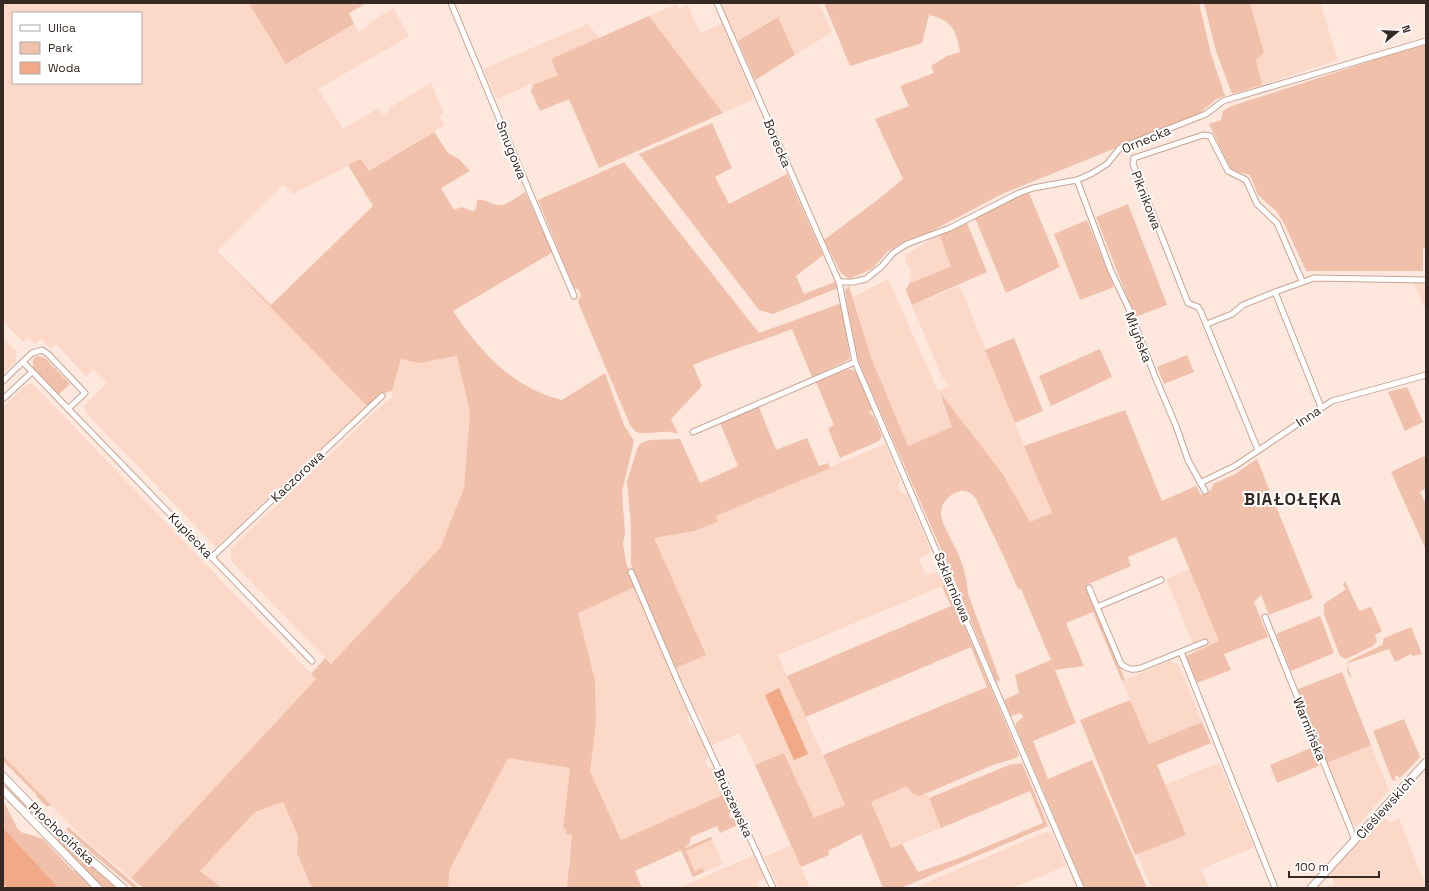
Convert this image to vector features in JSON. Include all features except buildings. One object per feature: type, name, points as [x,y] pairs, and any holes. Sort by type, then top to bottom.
[{"type":"main road","name":"Cieślewskich","points":[[1311,888],[1426,762]]},
{"type":"main road","name":"Płochocińska","points":[[3,776],[46,820],[123,888]]},
{"type":"main road","name":"Płochocińska","points":[[3,790],[98,888]]},
{"type":"street","name":"Smugowa","points":[[451,3],[574,296]]},
{"type":"street","name":"Borecka","points":[[717,3],[839,282]]},
{"type":"street","name":"Ornecka","points":[[839,282],[853,282],[866,279],[882,266],[894,253],[907,244],[950,228],[1019,193],[1033,188],[1077,180],[1100,169],[1120,148],[1206,114],[1223,101],[1426,41]]},
{"type":"street","name":"Piknikowa","points":[[1258,450],[1207,324],[1200,310],[1188,303],[1133,164],[1133,160],[1136,156],[1203,135],[1210,136],[1228,171],[1246,180],[1256,201],[1277,223],[1302,281]]},
{"type":"street","name":"Młyńska","points":[[1077,180],[1111,271],[1129,309],[1188,460],[1205,492]]},
{"type":"street","points":[[1207,324],[1232,314],[1243,305],[1302,281],[1314,278],[1426,280]]},
{"type":"street","name":"Szklarniowa","points":[[839,282],[855,362],[934,540],[1081,888]]},
{"type":"street","points":[[1275,292],[1321,407]]},
{"type":"street","points":[[3,382],[23,362],[37,351],[42,350],[48,354],[85,393],[68,409]]},
{"type":"street","name":"Kupiecka","points":[[23,362],[312,661]]},
{"type":"street","points":[[693,432],[855,362]]},
{"type":"street","points":[[3,399],[32,372]]},
{"type":"street","name":"Inna","points":[[1200,483],[1235,466],[1321,407],[1339,398],[1426,375]]},
{"type":"street","name":"Kaczorowa","points":[[212,557],[382,396]]},
{"type":"street","name":"Bruszewska","points":[[632,572],[695,717],[773,888]]},
{"type":"street","points":[[1097,607],[1162,580]]},
{"type":"street","points":[[1089,588],[1121,664],[1127,668],[1132,670],[1140,668],[1205,642]]},
{"type":"street","name":"Warmińska","points":[[1265,617],[1355,840]]},
{"type":"street","points":[[1181,652],[1276,888]]},
{"type":"shaded area","points":[[3,3],[249,3],[287,64],[354,24],[359,32],[368,26],[368,24],[393,8],[409,36],[318,89],[343,129],[379,108],[383,115],[388,112],[389,108],[431,83],[444,114],[439,116],[445,125],[369,171],[361,159],[293,194],[283,184],[217,251],[367,406],[216,547],[87,414],[84,406],[107,383],[93,369],[86,376],[56,344],[51,349],[41,339],[35,344],[29,337],[23,342],[3,321]]},
{"type":"shaded area","points":[[721,3],[819,3],[832,32],[795,55],[778,17],[738,41]]},
{"type":"shaded area","points":[[1250,3],[1320,3],[1338,60],[1262,85],[1256,60],[1264,53]]},
{"type":"shaded area","points":[[677,4],[679,9],[688,5],[700,33],[722,23],[754,99],[723,113],[649,16]]},
{"type":"shaded area","points":[[588,24],[599,38],[552,59],[558,75],[533,85],[528,83],[527,86],[497,99],[483,69]]},
{"type":"shaded area","points":[[939,234],[951,266],[909,284],[911,271],[905,261],[906,255]]},
{"type":"shaded area","points":[[888,279],[938,391],[952,427],[908,447],[872,360],[853,297]]},
{"type":"shaded area","points":[[1414,283],[1426,283],[1426,312]]},
{"type":"shaded area","points":[[960,286],[1052,514],[1030,522],[1002,473],[939,391],[950,386],[942,377],[912,305]]},
{"type":"shaded area","points":[[3,338],[16,351],[16,362],[3,374]]},
{"type":"shaded area","points":[[457,356],[470,413],[464,488],[440,548],[331,664],[231,561],[231,548],[382,405],[392,398],[392,391],[401,359],[419,363]]},
{"type":"shaded area","points":[[32,383],[316,679],[131,878],[88,843],[3,756],[3,407],[25,386]]},
{"type":"shaded area","points":[[885,444],[900,480],[898,487],[900,492],[907,495],[930,549],[928,554],[919,558],[921,565],[926,575],[937,572],[939,576],[941,576],[945,585],[778,655],[845,805],[814,819],[785,753],[755,765],[740,733],[711,746],[700,715],[697,714],[676,668],[706,655],[653,538],[694,531],[718,522],[716,516]]},
{"type":"shaded area","points":[[1189,569],[1219,641],[1196,651],[1166,579]]},
{"type":"shaded area","points":[[635,587],[674,680],[673,682],[677,692],[679,691],[689,714],[688,720],[690,725],[696,729],[708,755],[705,762],[707,768],[714,770],[725,794],[621,840],[590,771],[596,723],[595,680],[578,613]]},
{"type":"shaded area","points":[[1170,661],[1179,665],[1202,722],[1149,744],[1122,681]]},
{"type":"shaded area","points":[[1371,745],[1389,790],[1357,826],[1352,825],[1327,763]]},
{"type":"shaded area","points":[[508,758],[570,768],[563,828],[566,828],[572,835],[568,866],[570,872],[567,888],[448,888],[450,869]]},
{"type":"shaded area","points":[[1219,763],[1254,847],[1201,869],[1209,888],[1152,888],[1137,854],[1186,835],[1165,785]]},
{"type":"shaded area","points":[[907,786],[920,796],[927,794],[941,828],[891,848],[871,802]]},
{"type":"shaded area","points":[[283,802],[298,836],[297,853],[312,888],[222,888],[200,871],[255,812]]},
{"type":"shaded area","points":[[1385,818],[1390,822],[1399,818],[1426,888],[1321,888],[1335,884],[1331,873],[1381,819]]},
{"type":"shaded area","points":[[1046,832],[1052,834],[1066,866],[1013,888],[923,888],[921,885]]},
{"type":"shaded area","points":[[711,837],[723,864],[693,877],[681,850]]},
{"type":"shaded area","points":[[791,845],[810,888],[779,888],[764,857]]},
{"type":"shaded area","points":[[754,855],[766,877],[757,882],[760,888],[679,888]]},
{"type":"green space","points":[[249,3],[367,3],[349,13],[354,24],[286,64]]},
{"type":"green space","points":[[824,3],[1199,3],[1211,54],[1225,96],[1216,99],[1198,115],[1002,194],[930,232],[907,240],[888,251],[872,269],[849,279],[841,273],[824,240],[903,179],[875,119],[909,106],[900,86],[934,73],[931,66],[947,56],[960,52],[959,44],[952,27],[943,20],[929,15],[922,43],[850,66]]},
{"type":"green space","points":[[1204,3],[1250,3],[1264,53],[1256,60],[1262,85],[1232,94],[1216,51]]},
{"type":"green space","points":[[649,16],[723,113],[599,168],[569,99],[540,111],[531,91],[533,85],[558,75],[551,59]]},
{"type":"green space","points":[[778,17],[795,55],[755,80],[738,41]]},
{"type":"green space","points":[[1426,43],[1426,248],[1423,249],[1423,271],[1306,271],[1284,223],[1276,211],[1258,195],[1250,175],[1233,171],[1230,168],[1209,124],[1221,120],[1223,111],[1232,106]]},
{"type":"green space","points":[[712,123],[732,168],[715,177],[729,204],[787,174],[823,255],[796,276],[804,294],[835,282],[838,288],[773,314],[759,310],[639,154]]},
{"type":"green space","points":[[434,132],[448,153],[459,159],[470,171],[441,188],[454,210],[461,207],[473,211],[476,209],[477,200],[496,205],[504,205],[525,192],[553,252],[453,311],[474,340],[499,366],[513,378],[545,395],[562,400],[605,373],[624,425],[634,441],[622,492],[625,533],[623,543],[626,563],[635,587],[578,613],[595,680],[596,723],[590,771],[621,840],[725,794],[732,809],[729,814],[730,818],[736,819],[738,825],[720,833],[717,826],[691,837],[689,845],[685,846],[685,848],[711,837],[713,839],[686,851],[695,872],[702,868],[704,872],[693,877],[681,850],[635,871],[642,888],[567,888],[572,835],[566,834],[566,829],[563,828],[570,768],[508,758],[450,869],[448,888],[312,888],[297,853],[298,836],[283,802],[255,812],[200,871],[222,888],[143,888],[131,878],[316,679],[311,674],[325,658],[331,664],[440,548],[464,488],[470,413],[457,356],[419,363],[401,359],[392,391],[380,394],[367,406],[216,251],[271,305],[373,206],[348,165],[361,159],[369,171]]},
{"type":"green space","points":[[624,162],[759,333],[842,303],[850,359],[812,377],[792,329],[693,365],[702,386],[671,419],[678,434],[673,432],[636,432],[630,425],[578,302],[581,295],[578,289],[574,288],[538,200]]},
{"type":"green space","points":[[1027,192],[1029,193],[1060,267],[1006,293],[975,218]]},
{"type":"green space","points":[[1128,204],[1167,305],[1135,317],[1096,217]]},
{"type":"green space","points":[[1087,220],[1114,287],[1080,300],[1054,234]]},
{"type":"green space","points":[[967,223],[987,272],[912,305],[906,290],[909,284],[951,266],[939,234]]},
{"type":"green space","points":[[849,286],[872,360],[908,446],[952,427],[939,391],[1002,473],[1030,522],[1052,513],[1024,446],[1125,410],[1162,501],[1196,486],[1201,495],[1211,490],[1213,484],[1235,474],[1257,459],[1313,598],[1269,615],[1261,595],[1254,602],[1268,637],[1224,654],[1231,670],[1197,683],[1186,656],[1219,641],[1176,537],[1128,557],[1131,566],[1086,585],[1125,680],[1122,681],[1093,612],[1066,623],[1084,666],[1055,670],[1076,723],[1033,741],[1048,779],[1092,760],[1147,888],[1085,888],[1016,727],[1016,723],[1023,717],[1021,713],[1011,716],[1004,700],[1019,693],[1015,675],[1051,660],[1021,589],[1018,589],[976,499],[968,492],[957,492],[945,501],[941,516],[944,526],[958,554],[966,577],[968,594],[1000,680],[996,682],[949,567],[860,365],[854,346],[845,290]]},
{"type":"green space","points":[[1014,338],[1043,411],[1015,423],[985,350]]},
{"type":"green space","points":[[1100,349],[1112,377],[1051,406],[1039,376]]},
{"type":"green space","points":[[1187,355],[1194,372],[1164,384],[1157,367]]},
{"type":"green space","points":[[36,356],[45,358],[70,384],[58,395],[33,368],[33,360]]},
{"type":"green space","points":[[849,369],[857,374],[867,392],[873,410],[869,412],[874,417],[882,436],[879,441],[840,458],[828,428],[834,425],[816,382]]},
{"type":"green space","points":[[1407,387],[1423,422],[1405,431],[1388,392]]},
{"type":"green space","points":[[759,407],[776,450],[807,438],[819,466],[828,463],[830,468],[716,516],[718,522],[694,531],[654,538],[706,655],[676,668],[631,564],[631,525],[627,481],[638,447],[641,443],[650,440],[680,439],[700,483],[738,466],[720,423]]},
{"type":"green space","points":[[1424,456],[1426,460],[1426,488],[1420,492],[1426,504],[1426,550],[1391,472]]},
{"type":"green space","points":[[1345,581],[1359,611],[1371,607],[1382,631],[1375,635],[1377,641],[1373,646],[1346,659],[1340,656],[1324,614],[1324,604],[1346,589],[1343,585]]},
{"type":"green space","points":[[947,584],[1019,755],[1016,758],[993,765],[920,796],[913,794],[907,786],[871,802],[891,848],[902,844],[918,872],[962,857],[1043,823],[1030,791],[941,828],[929,798],[1009,765],[1022,763],[1048,826],[901,888],[883,888],[861,834],[828,851],[829,855],[801,867],[755,765],[784,753],[814,818],[845,805],[823,755],[987,687],[971,647],[806,717],[787,676],[951,606],[942,586]]},
{"type":"green space","points":[[1320,616],[1334,653],[1291,671],[1276,634]]},
{"type":"green space","points":[[1411,627],[1422,654],[1413,656],[1411,654],[1395,662],[1389,649],[1349,663],[1347,666],[1349,661],[1382,645],[1384,638]]},
{"type":"green space","points":[[1347,666],[1352,678],[1347,670]]},
{"type":"green space","points":[[1342,672],[1371,745],[1327,763],[1298,689]]},
{"type":"green space","points":[[1130,700],[1149,744],[1202,722],[1211,743],[1157,765],[1186,835],[1135,855],[1080,720]]},
{"type":"green space","points":[[1404,719],[1420,757],[1400,778],[1397,775],[1394,778],[1397,781],[1392,780],[1373,731]]},
{"type":"green space","points":[[1311,748],[1319,766],[1277,783],[1270,765]]},
{"type":"green space","points":[[3,756],[51,805],[50,806],[46,806],[3,761]]},
{"type":"green space","points":[[3,800],[17,828],[21,832],[43,839],[73,871],[74,870],[93,888],[59,888],[3,828]]},
{"type":"green space","points":[[68,827],[139,888],[134,888],[87,849],[66,829]]},
{"type":"green space","points":[[59,837],[118,888],[104,888],[56,841]]},
{"type":"water","points":[[779,688],[808,754],[794,760],[765,695]]},
{"type":"water","points":[[3,828],[59,888],[7,888],[3,884]]},
{"type":"district","name":"BIAŁOŁĘKA","points":[[1293,499]]}]
